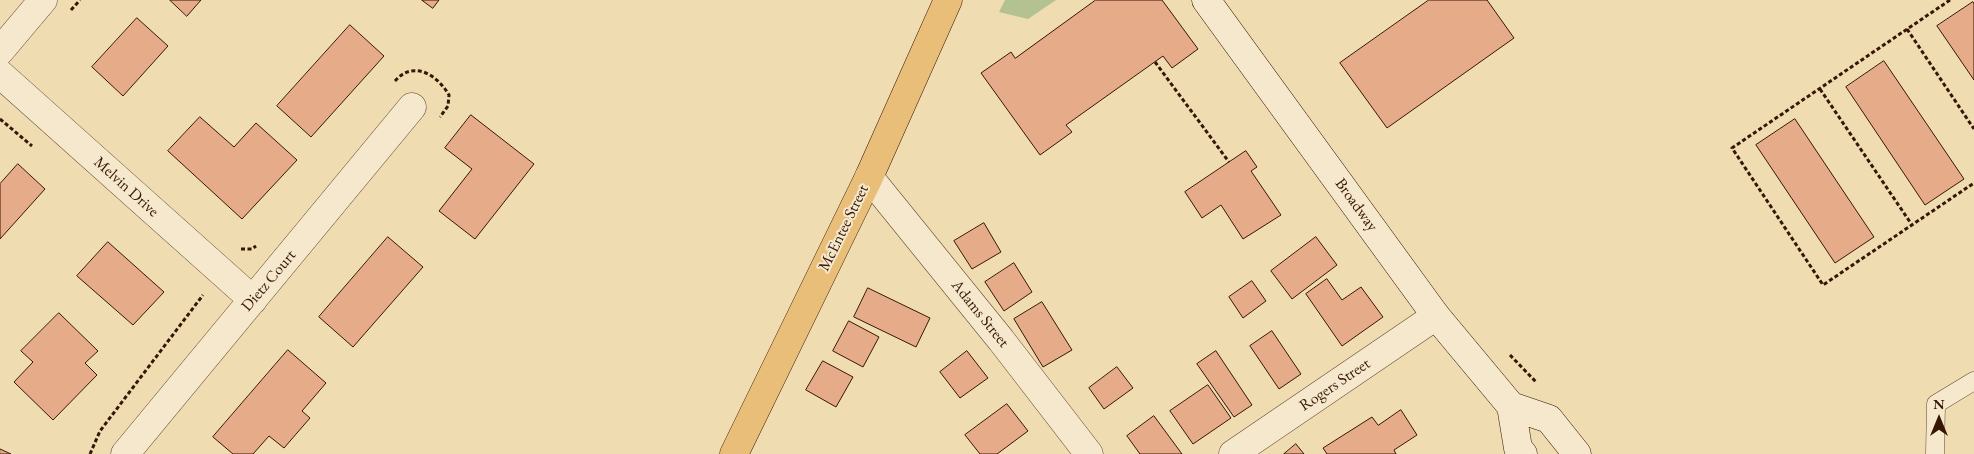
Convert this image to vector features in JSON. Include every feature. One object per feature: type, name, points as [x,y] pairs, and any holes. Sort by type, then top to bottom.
[{"type":"highway","name":"McEntee Street","points":[[734,454],[869,176],[948,0]]},
{"type":"street","points":[[0,51],[43,0]]},
{"type":"street","name":"Broadway","points":[[1206,0],[1436,316],[1511,406]]},
{"type":"street","name":"Melvin Drive","points":[[0,74],[253,300]]},
{"type":"street","name":"Dietz Court","points":[[125,454],[412,107]]},
{"type":"street","name":"Adams Street","points":[[869,176],[1001,340],[1089,454]]},
{"type":"street","name":"Rogers Street","points":[[1233,454],[1436,316]]},
{"type":"street","points":[[1523,454],[1518,448],[1511,406],[1549,419],[1578,454]]},
{"type":"lane","points":[[1935,454],[1936,404],[1974,381]]},
{"type":"path","points":[[68,14],[80,0]]},
{"type":"path","points":[[1950,0],[1732,148],[1823,285],[1974,183]]},
{"type":"path","points":[[1907,29],[1974,128]]},
{"type":"path","points":[[1155,62],[1229,162]]},
{"type":"path","points":[[392,85],[398,78],[414,71],[434,76],[449,95],[448,106],[434,124]]},
{"type":"path","points":[[1820,89],[1912,225]]},
{"type":"path","points":[[0,119],[40,152]]},
{"type":"path","points":[[234,243],[241,249],[252,249],[258,245]]},
{"type":"path","points":[[90,454],[100,431],[204,293]]},
{"type":"path","points":[[1504,348],[1538,384]]},
{"type":"green space","points":[[1005,0],[1056,0],[1028,19],[999,12]]},
{"type":"building","points":[[170,0],[201,0],[187,16]]},
{"type":"building","points":[[422,0],[439,0],[433,8]]},
{"type":"building","points":[[1096,0],[1162,0],[1198,49],[1172,68],[1163,56],[1066,125],[1072,132],[1040,155],[981,73],[1011,52],[1015,58]]},
{"type":"building","points":[[1429,0],[1487,0],[1514,38],[1387,128],[1340,63]]},
{"type":"building","points":[[1973,2],[1974,4],[1974,80],[1937,26]]},
{"type":"building","points":[[137,18],[168,46],[123,96],[92,67]]},
{"type":"building","points":[[350,25],[384,56],[311,137],[277,106]]},
{"type":"building","points":[[1884,61],[1964,179],[1925,205],[1846,87]]},
{"type":"building","points":[[471,115],[534,164],[475,239],[439,211],[472,169],[445,148]]},
{"type":"building","points":[[200,117],[234,147],[256,123],[297,160],[242,219],[168,151]]},
{"type":"building","points":[[1795,119],[1874,237],[1835,263],[1756,145]]},
{"type":"building","points":[[1246,151],[1257,167],[1251,171],[1281,215],[1243,239],[1221,205],[1202,218],[1185,192]]},
{"type":"building","points":[[18,164],[45,189],[0,239],[0,184]]},
{"type":"building","points":[[984,223],[1001,252],[972,269],[954,241]]},
{"type":"building","points":[[388,237],[423,267],[353,347],[319,317]]},
{"type":"building","points":[[1316,237],[1337,265],[1292,299],[1271,271]]},
{"type":"building","points":[[108,242],[164,292],[133,325],[77,276]]},
{"type":"building","points":[[1014,263],[1032,292],[1004,311],[985,282]]},
{"type":"building","points":[[1327,279],[1342,300],[1361,287],[1383,317],[1342,346],[1306,294]]},
{"type":"building","points":[[1252,281],[1266,301],[1243,318],[1229,297]]},
{"type":"building","points":[[868,288],[930,318],[916,347],[854,317]]},
{"type":"building","points":[[1042,302],[1072,350],[1043,367],[1014,319]]},
{"type":"building","points":[[59,313],[98,351],[85,363],[97,375],[53,420],[14,382],[33,362],[21,351]]},
{"type":"building","points":[[849,321],[879,337],[863,367],[833,351]]},
{"type":"building","points":[[1272,331],[1301,374],[1279,389],[1250,346]]},
{"type":"building","points":[[288,350],[326,383],[302,411],[310,418],[284,448],[269,436],[253,454],[233,454],[213,437]]},
{"type":"building","points":[[967,351],[988,378],[960,398],[940,372]]},
{"type":"building","points":[[1216,351],[1252,405],[1234,417],[1197,364]]},
{"type":"building","points":[[823,361],[853,377],[836,407],[806,390]]},
{"type":"building","points":[[1117,367],[1133,388],[1104,409],[1089,388]]},
{"type":"building","points":[[1208,385],[1231,418],[1193,444],[1170,411]]},
{"type":"building","points":[[1007,404],[1028,431],[997,454],[980,454],[965,435]]},
{"type":"building","points":[[1401,410],[1417,435],[1394,450],[1396,454],[1327,454],[1323,448],[1372,417],[1378,425]]},
{"type":"building","points":[[1154,416],[1182,454],[1140,454],[1127,436]]},
{"type":"building","points":[[1296,444],[1304,454],[1284,454]]},
{"type":"building","points":[[0,449],[11,454],[0,454]]}]
